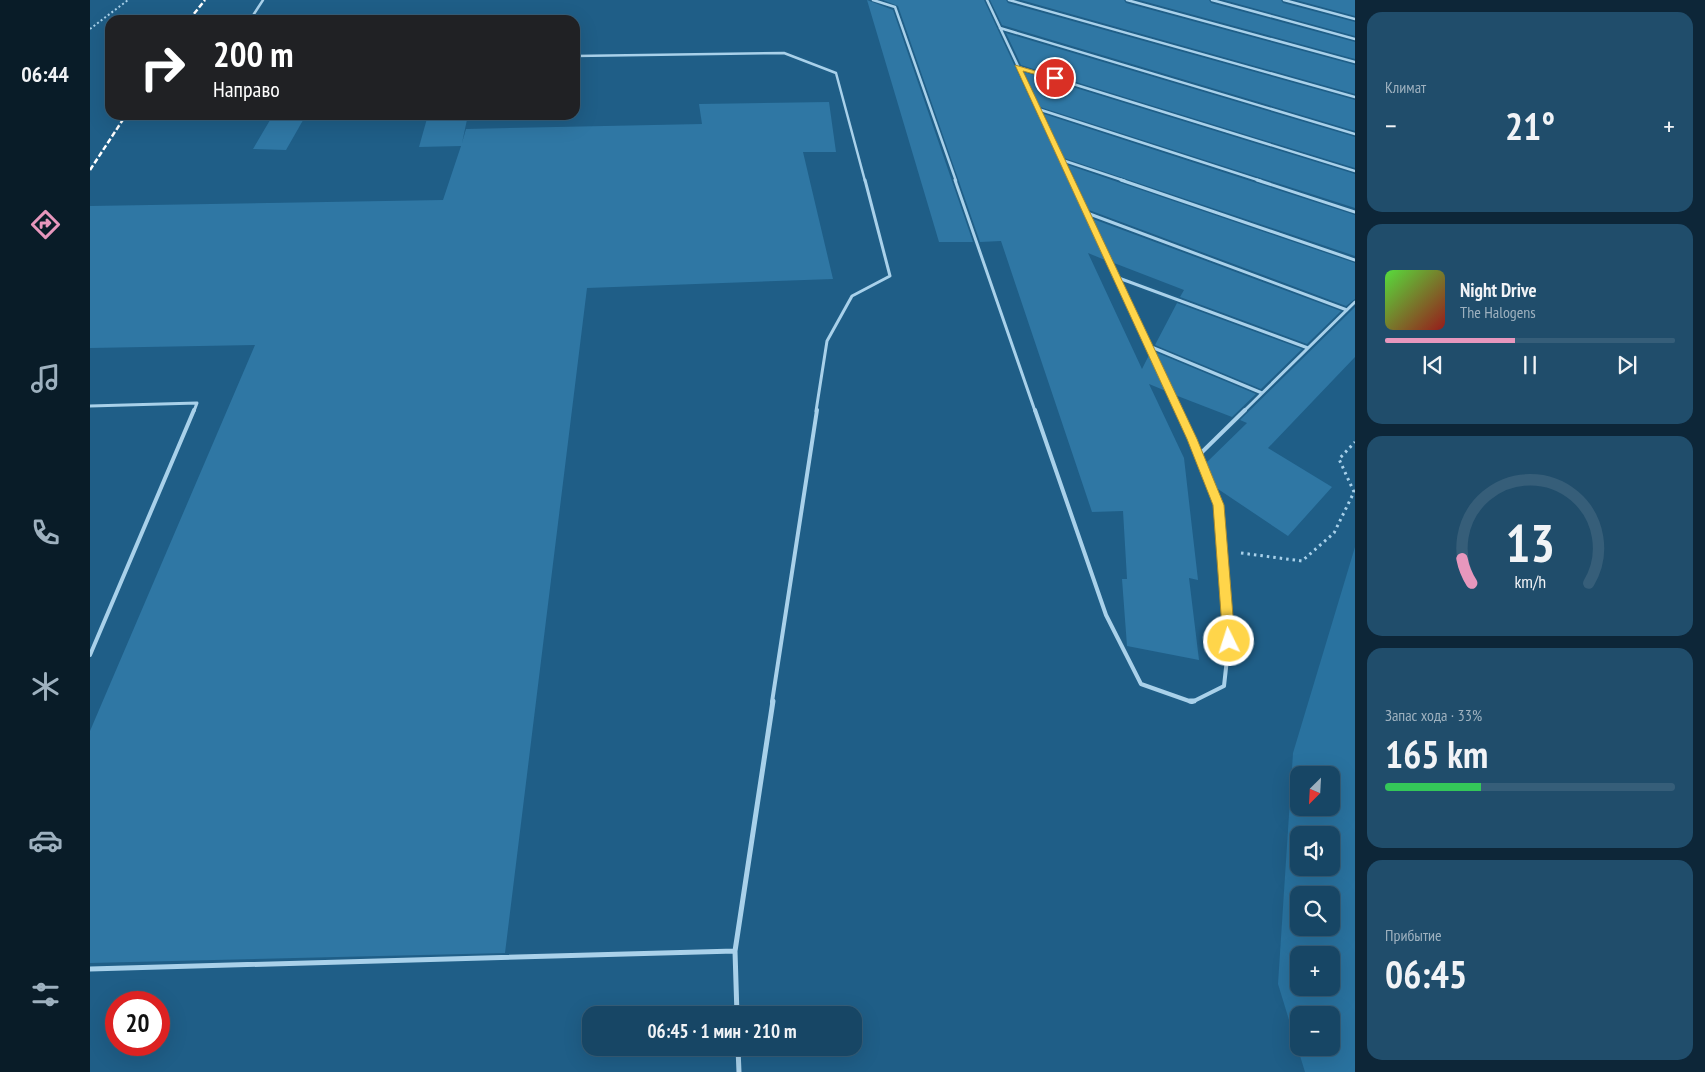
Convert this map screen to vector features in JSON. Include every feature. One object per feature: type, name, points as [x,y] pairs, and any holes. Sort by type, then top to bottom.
[{"type":"lane","points":[[253,15],[263,0]]},
{"type":"lane","points":[[873,0],[894,7],[1106,615],[1141,684],[1192,702],[1224,686],[1229,641],[1218,505],[1199,455],[987,0]]},
{"type":"lane","points":[[1009,0],[1355,97]]},
{"type":"lane","points":[[1126,0],[1355,62]]},
{"type":"lane","points":[[1212,0],[1355,39]]},
{"type":"lane","points":[[1284,0],[1355,19]]},
{"type":"lane","points":[[1000,28],[1355,134]]},
{"type":"lane","points":[[580,56],[784,54],[836,73],[890,276],[852,296],[827,342],[735,951],[737,1006]]},
{"type":"lane","points":[[1018,67],[1355,171]]},
{"type":"lane","points":[[1038,109],[1355,212]]},
{"type":"lane","points":[[1062,160],[1355,260]]},
{"type":"lane","points":[[1086,212],[1347,310]]},
{"type":"lane","points":[[1116,277],[1308,348]]},
{"type":"lane","points":[[1199,455],[1355,302]]},
{"type":"lane","points":[[1149,346],[1262,393]]},
{"type":"lane","points":[[90,406],[197,403],[90,655]]},
{"type":"lane","points":[[90,969],[735,951]]},
{"type":"lane","points":[[738,1056],[739,1072]]},
{"type":"path","points":[[108,15],[128,0]]},
{"type":"path","points":[[90,29],[105,18]]},
{"type":"path","points":[[1222,550],[1302,562],[1334,533],[1354,492],[1339,459],[1355,442]]},
{"type":"shaded area","points":[[1355,547],[1355,1072],[1305,1072],[1300,1056],[1340,1056],[1340,1006],[1290,1006],[1290,1023],[1278,984],[1290,799],[1290,816],[1340,816],[1340,766],[1292,766],[1293,753]]},
{"type":"building","points":[[867,0],[893,10],[973,242],[939,242]]},
{"type":"building","points":[[883,0],[984,0],[1105,260],[1088,253],[1142,369],[1149,355],[1166,391],[1149,384],[1184,458],[1198,580],[1189,578],[1199,660],[1127,646],[1122,579],[1127,579],[1123,511],[1092,512],[1001,241],[980,242],[898,6]]},
{"type":"building","points":[[990,0],[1006,0],[1008,3],[1355,100],[1355,131],[1002,25]]},
{"type":"building","points":[[1021,0],[1124,0],[1126,3],[1355,65],[1355,94]]},
{"type":"building","points":[[1139,0],[1209,0],[1211,3],[1355,42],[1355,59]]},
{"type":"building","points":[[1224,0],[1281,0],[1283,3],[1355,22],[1355,36]]},
{"type":"building","points":[[1296,0],[1355,0],[1355,16]]},
{"type":"building","points":[[1006,33],[1355,137],[1355,168],[1021,65]]},
{"type":"building","points":[[1024,72],[1355,174],[1355,208],[1040,107]]},
{"type":"building","points":[[829,102],[836,152],[803,152],[833,279],[587,288],[505,953],[90,963],[90,731],[255,345],[90,348],[90,206],[443,200],[461,146],[419,147],[427,120],[467,120],[462,143],[466,129],[702,124],[699,104]]},
{"type":"building","points":[[1044,114],[1355,215],[1355,256],[1064,158]]},
{"type":"building","points":[[270,120],[303,120],[286,150],[253,149]]},
{"type":"building","points":[[1068,165],[1355,263],[1355,299],[1346,306],[1089,210]]},
{"type":"building","points":[[1093,219],[1341,311],[1307,344],[1180,297],[1184,290],[1114,263]]},
{"type":"building","points":[[1177,303],[1302,349],[1261,389],[1155,345]]},
{"type":"building","points":[[1355,307],[1355,357],[1268,448],[1332,487],[1288,536],[1215,487],[1205,464],[1247,423],[1240,420]]},
{"type":"building","points":[[1155,352],[1256,394],[1232,417],[1175,395]]},
{"type":"railway","points":[[193,15],[205,0]]},
{"type":"railway","points":[[90,170],[123,120]]},
{"type":"route","points":[[1055,78],[1018,67],[1192,439],[1218,505],[1229,641]]}]
